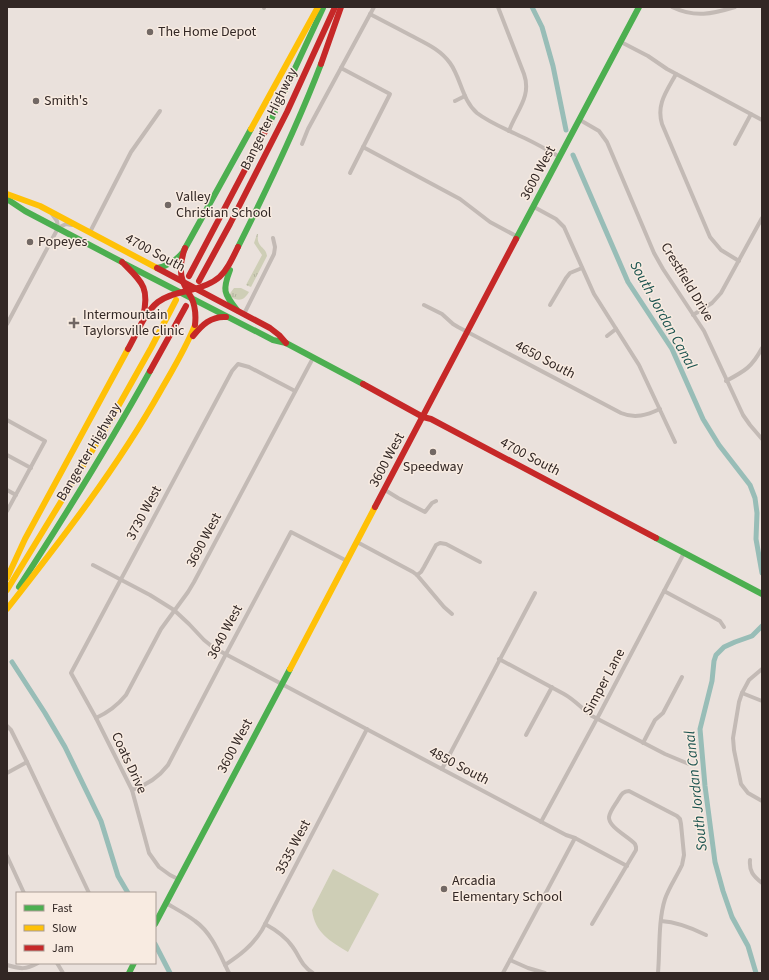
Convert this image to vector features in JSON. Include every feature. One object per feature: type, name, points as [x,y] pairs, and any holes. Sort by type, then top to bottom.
[{"type":"main road","points":[[7,608],[60,542],[122,454],[188,343],[194,329],[195,309],[188,290],[183,282],[181,263],[183,253],[318,7]]},
{"type":"main road","name":"Bangerter Highway","points":[[189,276],[264,134],[324,7]]},
{"type":"main road","name":"Bangerter Highway","points":[[200,282],[287,112],[335,7]]},
{"type":"main road","points":[[7,578],[25,539],[148,313],[158,302],[166,297],[208,285],[219,278],[226,270],[291,137],[333,32],[341,7]]},
{"type":"main road","name":"3600 West","points":[[156,922],[640,7]]},
{"type":"main road","name":"4700 South","points":[[7,194],[30,202],[49,211],[238,310],[270,328],[279,335],[286,344]]},
{"type":"main road","name":"4700 South","points":[[7,199],[20,208],[180,293],[269,338],[286,344],[423,417],[431,418],[762,594]]},
{"type":"main road","points":[[158,268],[168,265],[177,258],[185,248]]},
{"type":"main road","points":[[234,254],[224,287],[226,295],[238,310]]},
{"type":"main road","points":[[122,262],[140,280],[146,291],[146,308],[140,327]]},
{"type":"main road","name":"Bangerter Highway","points":[[7,590],[109,422],[176,300]]},
{"type":"main road","name":"Bangerter Highway","points":[[7,608],[122,422],[186,306]]},
{"type":"main road","points":[[188,343],[200,328],[211,318],[219,316],[226,317]]},
{"type":"main road","points":[[129,973],[134,964]]},
{"type":"street","points":[[302,144],[308,129],[340,68],[374,7]]},
{"type":"street","points":[[498,7],[527,84],[525,97],[509,131]]},
{"type":"street","points":[[672,7],[688,13],[700,14],[717,12],[735,7]]},
{"type":"street","points":[[370,14],[440,52],[453,68],[465,96],[478,114],[560,157]]},
{"type":"street","points":[[621,42],[648,56],[662,67],[762,120]]},
{"type":"street","points":[[340,68],[390,94],[350,173]]},
{"type":"street","points":[[676,74],[661,104],[659,113],[662,124],[710,237],[721,250],[739,261]]},
{"type":"street","points":[[455,101],[465,96]]},
{"type":"street","points":[[90,232],[131,152],[160,112]]},
{"type":"street","points":[[735,144],[751,114]]},
{"type":"street","name":"Crestfield Drive","points":[[580,120],[599,131],[607,142],[654,253],[704,331],[743,415],[762,439]]},
{"type":"street","points":[[363,147],[460,199],[490,222],[518,237]]},
{"type":"street","points":[[534,207],[553,216],[562,224],[594,294],[640,365],[675,442]]},
{"type":"street","points":[[49,211],[56,218],[58,228]]},
{"type":"street","points":[[693,315],[712,303],[724,290],[762,218]]},
{"type":"street","points":[[7,324],[58,228],[66,224],[78,226]]},
{"type":"street","points":[[244,314],[274,254],[275,247],[273,238]]},
{"type":"street","points":[[550,305],[570,273],[582,268]]},
{"type":"street","name":"4650 South","points":[[424,305],[442,314],[453,324],[621,413],[629,416],[638,416],[647,415],[660,409]]},
{"type":"street","points":[[607,336],[616,329]]},
{"type":"street","points":[[726,381],[749,367],[762,348]]},
{"type":"street","name":"3690 West","points":[[96,718],[112,709],[126,695],[158,635],[194,582],[313,358]]},
{"type":"street","name":"3730 West","points":[[71,673],[232,371],[238,364],[249,367],[295,391]]},
{"type":"street","points":[[7,420],[45,441],[7,511]]},
{"type":"street","points":[[7,455],[30,468]]},
{"type":"street","points":[[7,490],[16,495]]},
{"type":"street","points":[[385,490],[425,512],[432,503],[436,501]]},
{"type":"street","name":"3640 West","points":[[132,790],[149,782],[168,765],[291,532],[347,561]]},
{"type":"street","points":[[357,542],[409,569],[417,575],[444,607],[452,614]]},
{"type":"street","points":[[417,575],[421,572],[436,545],[440,543],[446,544],[480,562]]},
{"type":"street","name":"Simper Lane","points":[[541,822],[598,718],[684,553]]},
{"type":"street","name":"4850 South","points":[[93,565],[121,579],[174,610],[214,648],[626,866]]},
{"type":"street","points":[[664,591],[720,621],[724,628]]},
{"type":"street","points":[[442,769],[534,592]]},
{"type":"street","points":[[499,659],[570,697],[582,709],[592,716],[665,754],[689,764]]},
{"type":"street","points":[[762,669],[749,680],[742,693],[733,738],[741,784],[748,793],[762,801]]},
{"type":"street","name":"Coats Drive","points":[[71,673],[96,718],[132,790],[149,853],[159,867],[178,879]]},
{"type":"street","points":[[643,743],[655,720],[663,712],[682,677]]},
{"type":"street","points":[[526,735],[552,687]]},
{"type":"street","points":[[742,693],[762,701]]},
{"type":"street","points":[[7,726],[11,730],[27,762],[89,892]]},
{"type":"street","name":"3535 West","points":[[225,965],[249,947],[257,938],[367,729]]},
{"type":"street","points":[[7,773],[27,762]]},
{"type":"street","points":[[592,924],[634,854],[636,847],[632,841],[613,826],[609,820],[610,814],[623,792],[632,792],[680,819],[684,847],[684,860],[666,896],[663,906],[658,973]]},
{"type":"street","points":[[503,973],[575,838]]},
{"type":"street","points":[[7,856],[24,892]]},
{"type":"street","points":[[750,860],[751,872],[762,883]]},
{"type":"street","points":[[166,904],[196,921],[203,928],[212,941],[229,973]]},
{"type":"street","points":[[661,921],[680,924],[706,935]]},
{"type":"street","points":[[265,924],[284,937],[296,951],[305,967],[313,973]]},
{"type":"street","points":[[510,960],[528,968],[546,973]]},
{"type":"street","points":[[7,965],[20,969],[36,964]]},
{"type":"street","points":[[58,964],[63,973]]},
{"type":"green space","points":[[257,234],[258,242],[265,250],[267,256],[251,287],[246,285],[262,255],[254,243]]},
{"type":"green space","points":[[234,288],[241,288],[249,292],[245,298],[240,300],[235,299],[229,296]]},
{"type":"green space","points":[[333,869],[379,894],[348,952],[324,936],[316,925],[312,910]]},
{"type":"waterway","name":"South Jordan Canal","points":[[532,7],[542,27],[553,66],[566,130]]},
{"type":"waterway","name":"South Jordan Canal","points":[[573,155],[628,282],[672,349],[703,419],[719,445],[750,485],[755,498],[757,513],[756,539],[762,573]]},
{"type":"waterway","name":"South Jordan Canal","points":[[756,973],[748,946],[732,917],[715,862],[705,786],[700,729],[712,681],[716,655],[724,647],[752,636],[762,626]]},
{"type":"waterway","points":[[12,662],[65,747],[101,821],[118,876],[127,892]]},
{"type":"waterway","points":[[156,946],[170,973]]},
{"type":"traffic: fast","points":[[516,239],[639,7]]},
{"type":"traffic: fast","points":[[270,122],[323,8]]},
{"type":"traffic: fast","points":[[238,247],[282,157],[321,64]]},
{"type":"traffic: fast","points":[[157,268],[172,263],[183,252],[251,129]]},
{"type":"traffic: fast","points":[[7,199],[25,211],[122,262]]},
{"type":"traffic: fast","points":[[125,264],[273,340],[286,343],[363,384]]},
{"type":"traffic: fast","points":[[230,270],[225,287],[229,300],[237,310]]},
{"type":"traffic: fast","points":[[19,587],[119,426],[150,371]]},
{"type":"traffic: fast","points":[[656,538],[762,594]]},
{"type":"traffic: fast","points":[[156,922],[290,669]]},
{"type":"traffic: fast","points":[[129,973],[134,964]]},
{"type":"traffic: slow","points":[[251,129],[318,7]]},
{"type":"traffic: slow","points":[[7,194],[40,206],[157,268]]},
{"type":"traffic: slow","points":[[7,590],[106,428],[176,300]]},
{"type":"traffic: slow","points":[[7,609],[68,530],[126,447],[175,366],[195,325]]},
{"type":"traffic: slow","points":[[7,578],[25,539],[128,349]]},
{"type":"traffic: slow","points":[[290,669],[375,507]]},
{"type":"traffic: jam","points":[[199,281],[287,112],[335,7]]},
{"type":"traffic: jam","points":[[321,64],[341,7]]},
{"type":"traffic: jam","points":[[189,276],[270,122]]},
{"type":"traffic: jam","points":[[375,507],[516,239]]},
{"type":"traffic: jam","points":[[128,349],[153,306],[168,296],[207,285],[220,277],[229,265],[238,247]]},
{"type":"traffic: jam","points":[[185,248],[181,274],[183,282],[193,303],[195,325]]},
{"type":"traffic: jam","points":[[122,262],[135,275],[143,286],[145,292],[143,317]]},
{"type":"traffic: jam","points":[[157,268],[270,328],[286,343]]},
{"type":"traffic: jam","points":[[150,371],[186,306]]},
{"type":"traffic: jam","points":[[193,336],[207,322],[216,318],[226,317]]},
{"type":"traffic: jam","points":[[363,384],[423,417],[431,419],[656,538]]},
{"type":"place","name":"The Home Depot","points":[[150,32]]},
{"type":"place","name":"Smith's","points":[[36,101]]},
{"type":"place","name":"Valley Christian School","points":[[168,205]]},
{"type":"place","name":"Popeyes","points":[[30,242]]},
{"type":"place","name":"Intermountain Taylorsville Clinic","points":[[74,323]]},
{"type":"place","name":"Speedway","points":[[433,452]]},
{"type":"place","name":"Arcadia Elementary School","points":[[444,889]]}]
